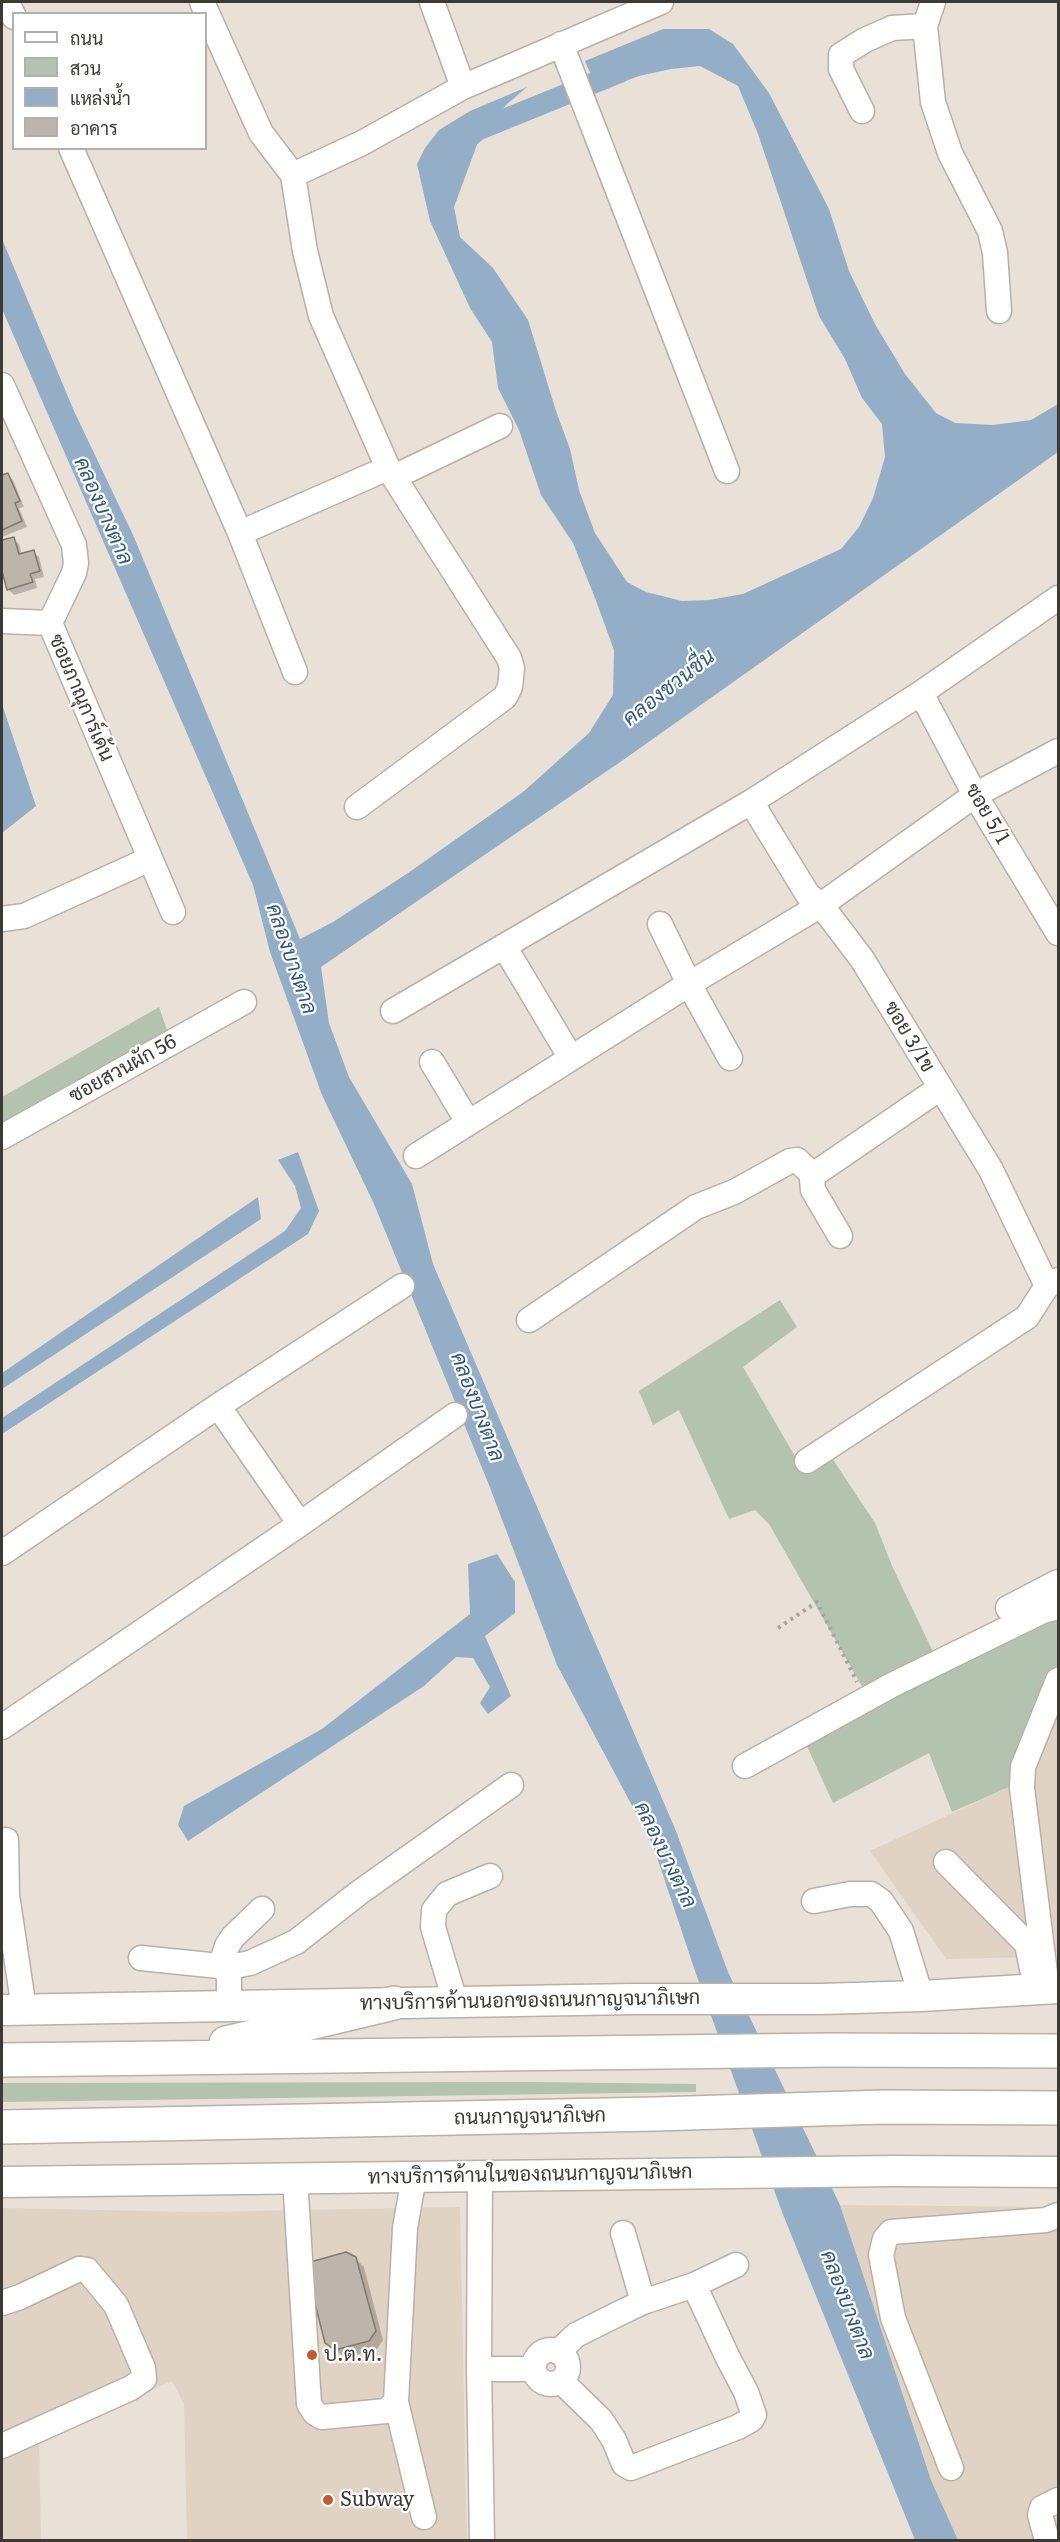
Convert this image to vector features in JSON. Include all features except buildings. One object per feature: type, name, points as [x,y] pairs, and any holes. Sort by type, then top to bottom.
[{"type":"highway","points":[[166,2058],[394,2003]]},
{"type":"highway","points":[[2,2060],[830,2050],[1059,2051]]},
{"type":"highway","name":"ถนนกาญจนาภิเษก","points":[[2,2127],[656,2115],[884,2107],[1059,2108]]},
{"type":"main road","name":"ทางบริการด้านนอกของถนนกาญจนาภิเษก","points":[[13,2010],[455,2001],[821,1999],[1047,1989]]},
{"type":"main road","name":"ทางบริการด้านในของถนนกาญจนาภิเษก","points":[[2,2182],[895,2171],[1059,2172]]},
{"type":"street","points":[[432,2],[463,87]]},
{"type":"street","points":[[293,175],[362,143],[463,87],[661,2]]},
{"type":"street","points":[[933,2],[925,26],[933,102],[950,153],[990,231],[995,253],[999,310]]},
{"type":"street","points":[[207,13],[261,134],[293,175],[305,251],[321,316],[391,473],[508,658],[512,668],[510,687],[505,698],[357,807]]},
{"type":"street","points":[[862,111],[842,69],[841,55],[865,40],[892,28],[925,26]]},
{"type":"street","points":[[561,44],[727,471]]},
{"type":"street","points":[[72,150],[240,533],[295,672]]},
{"type":"street","name":"ซอยภาณุการ์เด้น","points":[[2,385],[74,545],[76,563],[74,573],[50,623],[173,912]]},
{"type":"street","points":[[240,533],[391,473],[500,426]]},
{"type":"street","points":[[393,1011],[750,802],[921,693],[1059,598]]},
{"type":"street","points":[[2,621],[50,623]]},
{"type":"street","name":"ซอย 5/1","points":[[921,693],[975,795],[1059,933]]},
{"type":"street","points":[[416,1156],[689,984],[821,905],[975,795],[1059,751]]},
{"type":"street","name":"ซอย 3/1ข","points":[[750,802],[808,895],[821,905],[862,959],[991,1170],[1053,1283]]},
{"type":"street","points":[[2,919],[24,916],[150,859]]},
{"type":"street","points":[[660,924],[689,984],[730,1058]]},
{"type":"street","points":[[504,946],[571,1058]]},
{"type":"street","name":"ซอยสวนผัก 56","points":[[2,1137],[244,1002]]},
{"type":"street","points":[[432,1062],[468,1122]]},
{"type":"street","points":[[814,1176],[940,1088]]},
{"type":"street","points":[[529,1320],[696,1207],[734,1192],[789,1161],[797,1160],[814,1176]]},
{"type":"street","points":[[814,1176],[813,1190],[840,1236]]},
{"type":"street","points":[[807,1461],[1027,1317],[1053,1283]]},
{"type":"street","points":[[2,1553],[218,1406],[402,1286]]},
{"type":"street","points":[[218,1406],[300,1524]]},
{"type":"street","points":[[2,1727],[300,1524],[455,1415]]},
{"type":"street","points":[[1008,1608],[1059,1582]]},
{"type":"street","points":[[745,1766],[891,1684],[1043,1611],[1059,1607]]},
{"type":"street","points":[[1047,1989],[1022,1788],[1023,1767],[1059,1680]]},
{"type":"street","points":[[141,1958],[224,1967],[250,1963],[296,1942],[360,1892],[511,1785]]},
{"type":"street","points":[[6,1840],[4,1894],[13,2010]]},
{"type":"street","points":[[946,1862],[1027,1944],[1047,1989]]},
{"type":"street","points":[[455,2001],[434,1927],[434,1910],[447,1894],[490,1876]]},
{"type":"street","points":[[814,1901],[850,1894],[872,1894],[881,1901],[901,1930],[921,1996]]},
{"type":"street","points":[[229,2006],[224,1967],[227,1946],[233,1937],[262,1909]]},
{"type":"street","points":[[480,2176],[479,2369],[482,2541]]},
{"type":"street","points":[[414,2177],[405,2228],[396,2402],[424,2517]]},
{"type":"street","points":[[295,2178],[309,2404],[315,2413],[322,2417],[386,2411],[396,2402]]},
{"type":"street","points":[[951,2468],[893,2318],[881,2255],[885,2239],[891,2232],[1046,2220],[1058,2215]]},
{"type":"street","points":[[623,2233],[643,2302]]},
{"type":"street","points":[[558,2352],[576,2335],[643,2302],[694,2285],[736,2265]]},
{"type":"street","points":[[2,2303],[79,2269],[87,2270],[93,2274],[116,2305],[143,2368],[144,2379],[131,2388],[2,2446]]},
{"type":"street","points":[[561,2381],[601,2420],[614,2440],[624,2464],[632,2468],[738,2427],[752,2419],[754,2415],[747,2392],[728,2358],[694,2285]]},
{"type":"street","points":[[558,2352],[568,2366],[567,2372],[561,2381],[555,2384],[544,2383],[534,2369],[535,2363],[541,2354],[558,2352]]},
{"type":"street","points":[[479,2369],[534,2369]]},
{"type":"street","points":[[1047,2541],[1040,2515],[1042,2508],[1059,2500]]},
{"type":"path","points":[[778,1628],[817,1602],[858,1684]]},
{"type":"shaded area","points":[[1058,1704],[1058,1952],[1046,1953],[1028,1778]]},
{"type":"shaded area","points":[[1016,1784],[1035,1957],[946,1959],[870,1851]]},
{"type":"shaded area","points":[[840,2205],[1058,2207],[1058,2540],[958,2540],[931,2480]]},
{"type":"shaded area","name":"ป.ต.ท.","points":[[460,2207],[467,2540],[187,2540],[184,2404],[172,2381],[39,2441],[41,2540],[2,2540],[2,2208],[199,2212]]},
{"type":"green space","points":[[159,1007],[167,1030],[2,1127],[2,1097]]},
{"type":"green space","points":[[780,1300],[797,1327],[743,1367],[803,1470],[830,1455],[875,1523],[893,1568],[935,1656],[1058,1594],[1058,1704],[1016,1784],[952,1812],[929,1753],[833,1803],[805,1742],[875,1709],[769,1524],[755,1510],[729,1519],[679,1410],[653,1425],[639,1391]]},
{"type":"green space","points":[[2,2083],[696,2084],[696,2092],[2,2102]]},
{"type":"water","points":[[663,29],[709,29],[733,44],[769,93],[829,209],[849,271],[876,326],[905,374],[936,413],[955,423],[993,425],[1031,420],[1058,404],[1058,452],[626,758],[321,967],[329,1023],[349,1077],[412,1184],[433,1264],[676,1831],[728,1972],[840,2205],[931,2480],[958,2540],[915,2540],[782,2212],[696,1974],[653,1845],[557,1665],[489,1485],[374,1204],[322,1095],[270,952],[253,885],[2,309],[2,239],[74,411],[134,537],[300,939],[333,922],[408,873],[523,792],[589,733],[613,695],[614,650],[595,598],[573,543],[541,495],[519,430],[498,388],[492,342],[470,308],[430,221],[417,164],[425,148],[439,130],[470,111],[527,87],[506,105],[478,142],[454,207],[460,237],[493,268],[528,320],[570,449],[579,490],[595,533],[627,582],[646,592],[682,601],[709,600],[743,594],[841,549],[859,527],[873,498],[885,457],[882,424],[862,398],[845,359],[819,316],[758,134],[738,86],[700,66],[639,76],[598,91],[585,61]]},
{"type":"water","points":[[2,704],[36,806],[2,833]]},
{"type":"water","points":[[298,1152],[319,1211],[308,1234],[2,1434],[2,1418],[285,1231],[301,1208],[295,1186],[278,1160]]},
{"type":"water","points":[[258,1197],[261,1219],[2,1389],[2,1373]]},
{"type":"water","points":[[497,1554],[515,1582],[515,1613],[485,1636],[511,1696],[488,1714],[480,1703],[490,1687],[473,1658],[456,1657],[424,1686],[188,1841],[178,1825],[184,1806],[322,1729],[470,1614],[468,1564]]},
{"type":"waterway","points":[[468,138],[478,130],[621,72]]},
{"type":"place","name":"ป.ต.ท.","points":[[312,2355]]},
{"type":"place","name":"Subway","points":[[328,2500]]},
{"type":"water label","name":"คลองบางตาล","points":[[103,511]]},
{"type":"water label","name":"คลองชวนชื่น","points":[[669,688]]},
{"type":"water label","name":"คลองบางตาล","points":[[291,959]]},
{"type":"water label","name":"คลองบางตาล","points":[[477,1407]]},
{"type":"water label","name":"คลองบางตาล","points":[[665,1855]]},
{"type":"water label","name":"คลองบางตาล","points":[[847,2305]]}]
